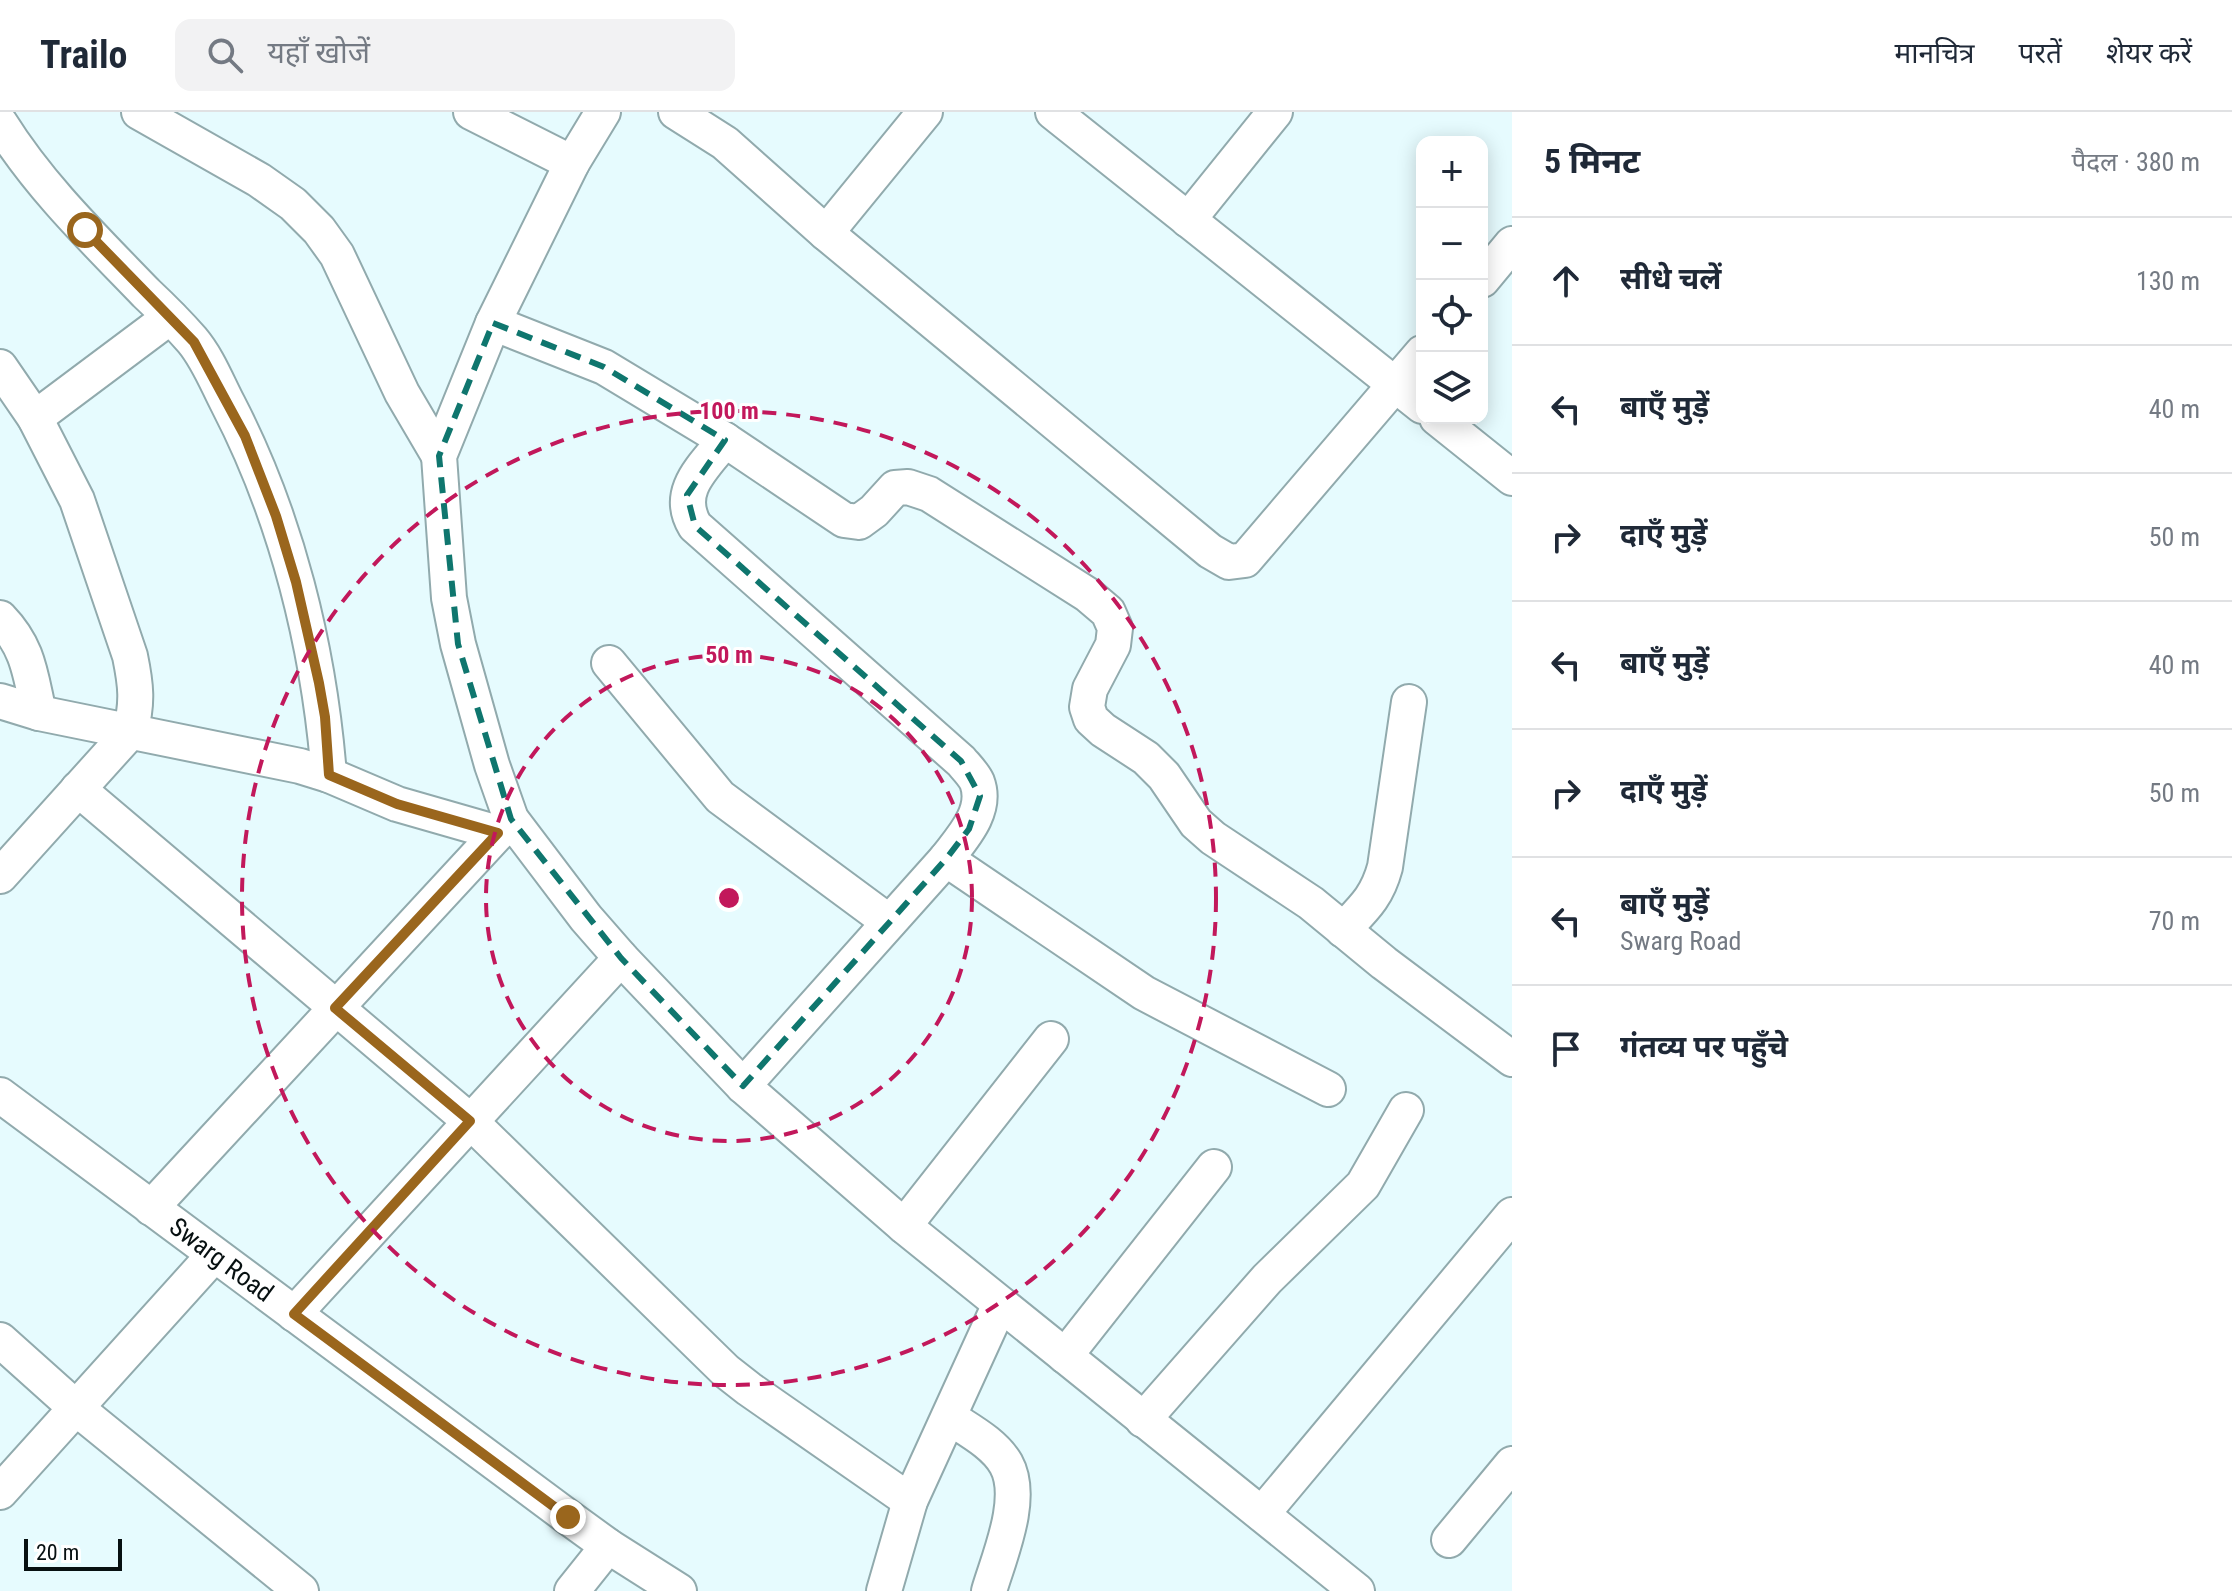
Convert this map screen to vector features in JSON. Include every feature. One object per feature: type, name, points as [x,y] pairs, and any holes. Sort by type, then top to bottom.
[{"type":"street","points":[[139,112],[259,180],[293,204],[319,230],[337,255],[402,393],[439,456]]},
{"type":"street","points":[[471,112],[572,163]]},
{"type":"street","points":[[603,112],[572,163],[493,323],[439,456],[449,598],[504,826],[621,958],[743,1086],[904,1226],[1357,1591]]},
{"type":"street","points":[[676,112],[725,143],[826,233],[1210,551],[1229,562],[1245,560],[1416,360]]},
{"type":"street","points":[[826,233],[925,112]]},
{"type":"street","points":[[1053,112],[1416,401]]},
{"type":"street","points":[[1188,220],[1275,112]]},
{"type":"street","points":[[0,123],[51,193],[194,342],[245,436],[276,516],[296,582],[325,717],[329,775]]},
{"type":"street","points":[[1488,273],[1512,244]]},
{"type":"street","points":[[35,418],[170,317]]},
{"type":"street","points":[[493,323],[604,367],[725,440],[844,520],[859,522],[895,488],[908,487],[929,494],[1088,595],[1108,612],[1115,628],[1113,645],[1090,689],[1087,707],[1091,719],[1146,758],[1164,776],[1184,809],[1213,838],[1311,903],[1512,1059]]},
{"type":"street","points":[[0,367],[35,418],[77,500],[124,635],[135,678],[136,707],[130,732],[78,789],[6,859]]},
{"type":"street","points":[[1444,424],[1512,478]]},
{"type":"street","points":[[725,440],[694,480],[687,495],[687,512],[695,526],[961,761],[977,780],[980,796],[969,829],[946,859],[743,1086]]},
{"type":"street","points":[[0,618],[15,633],[25,654],[39,713]]},
{"type":"street","points":[[609,663],[720,797],[889,922]]},
{"type":"street","points":[[0,701],[39,713],[300,766],[397,804],[504,826]]},
{"type":"street","points":[[1343,930],[1369,903],[1380,886],[1409,702]]},
{"type":"street","points":[[78,789],[470,1121],[726,1371],[910,1501]]},
{"type":"street","points":[[151,1208],[504,826]]},
{"type":"street","points":[[946,859],[1144,993],[1328,1089]]},
{"type":"street","points":[[294,1314],[621,958]]},
{"type":"street","points":[[904,1226],[1051,1039]]},
{"type":"street","name":"Swarg Road","points":[[0,1095],[608,1546],[679,1591]]},
{"type":"street","points":[[1143,1420],[1267,1279],[1363,1185],[1406,1110]]},
{"type":"street","points":[[1065,1356],[1214,1167]]},
{"type":"street","points":[[1262,1514],[1512,1215]]},
{"type":"street","points":[[0,1492],[214,1255]]},
{"type":"street","points":[[884,1591],[910,1501],[1000,1304]]},
{"type":"street","points":[[0,1340],[76,1408],[301,1591]]},
{"type":"street","points":[[949,1417],[992,1446],[1006,1464],[1011,1477],[1013,1502],[1010,1519],[989,1591]]},
{"type":"street","points":[[1449,1540],[1512,1464]]},
{"type":"street","points":[[572,1591],[608,1546]]},
{"type":"highlighted area","points":[[493,323],[604,367],[725,440],[687,495],[695,526],[961,761],[980,796],[969,829],[946,859],[743,1086],[621,958],[511,819],[458,644],[439,456]]},
{"type":"route","points":[[85,230],[194,342],[245,436],[276,516],[296,582],[325,717],[329,775],[397,804],[498,833],[335,1008],[470,1121],[294,1314],[568,1517]]}]
